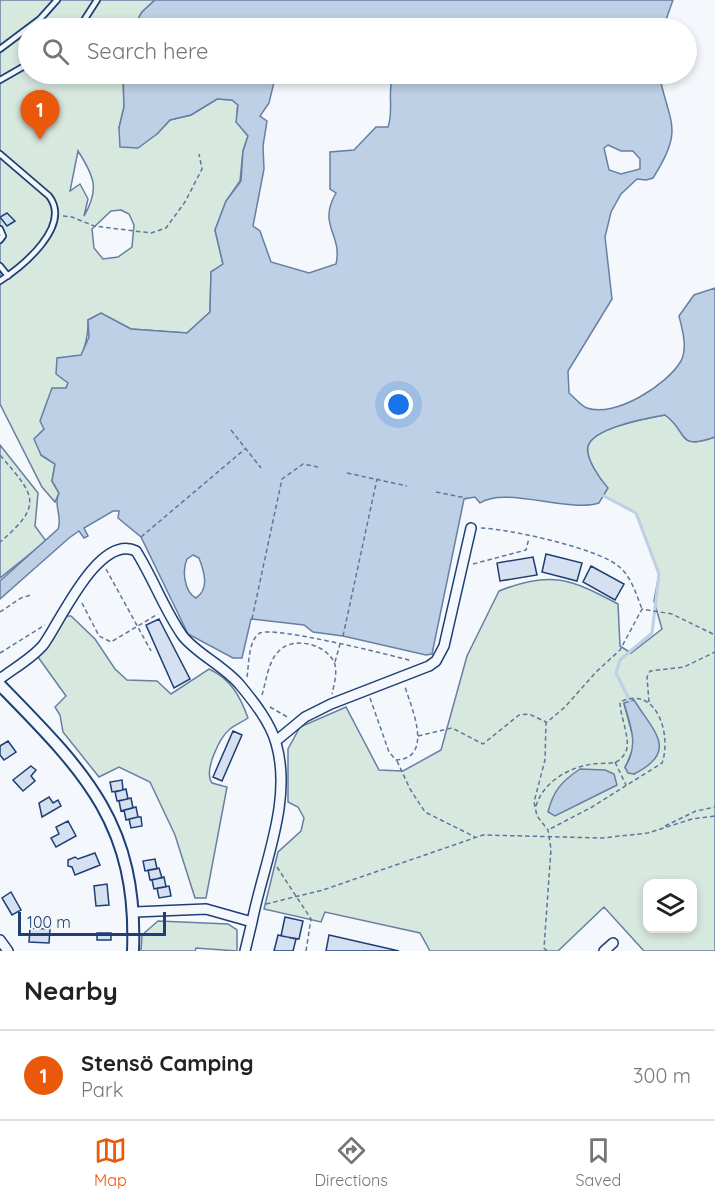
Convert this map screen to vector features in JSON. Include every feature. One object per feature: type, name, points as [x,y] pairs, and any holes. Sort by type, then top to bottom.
[{"type":"street","points":[[276,741],[296,722],[331,704],[424,668],[436,661],[444,646],[471,528]]},
{"type":"street","points":[[0,679],[38,651],[71,597],[102,561],[117,551],[131,548],[136,551],[182,635],[225,669],[257,706],[276,741],[280,781],[277,821],[245,951]]},
{"type":"street","points":[[0,685],[68,757],[95,790],[119,838],[127,866],[135,912],[133,951]]},
{"type":"street","points":[[135,912],[206,909],[252,922]]},
{"type":"street","points":[[0,940],[8,951]]},
{"type":"street","points":[[604,951],[613,943]]},
{"type":"lane","points":[[41,18],[57,0]]},
{"type":"lane","points":[[85,18],[97,0]]},
{"type":"lane","points":[[0,49],[18,36]]},
{"type":"lane","points":[[0,80],[18,70]]},
{"type":"lane","points":[[0,154],[49,196],[54,203],[56,216],[45,238],[8,276],[0,281]]},
{"type":"lane","points":[[0,229],[3,236],[0,240]]},
{"type":"lane","points":[[0,266],[8,276]]},
{"type":"path","points":[[56,216],[72,217],[94,226],[151,233],[166,228],[185,202],[202,170],[199,154]]},
{"type":"path","points":[[231,430],[261,468]]},
{"type":"path","points":[[141,537],[245,449]]},
{"type":"path","points":[[0,455],[25,483],[29,497],[29,510],[24,520],[0,542]]},
{"type":"path","points":[[252,619],[282,479],[303,464],[318,466]]},
{"type":"path","points":[[347,473],[407,486]]},
{"type":"path","points":[[343,636],[377,479]]},
{"type":"path","points":[[436,492],[466,498]]},
{"type":"path","points":[[471,528],[489,528],[591,552],[617,565],[626,573],[642,609]]},
{"type":"path","points":[[463,563],[476,565],[526,550],[530,537]]},
{"type":"path","points":[[102,561],[151,651]]},
{"type":"path","points":[[0,612],[21,598],[31,595]]},
{"type":"path","points":[[71,597],[85,606],[99,636],[106,641],[116,641],[167,609]]},
{"type":"path","points":[[642,609],[658,610],[715,635]]},
{"type":"path","points":[[547,951],[544,948],[551,849],[548,830],[537,816],[536,807],[536,793],[545,760],[546,723],[565,707],[596,672],[620,650],[642,609]]},
{"type":"path","points":[[0,653],[56,615],[60,617]]},
{"type":"path","points":[[246,684],[254,642],[262,632],[296,634],[407,659],[423,664],[424,668]]},
{"type":"path","points":[[257,706],[261,702],[275,655],[287,644],[314,645],[326,653],[334,663]]},
{"type":"path","points":[[331,704],[334,663],[340,644]]},
{"type":"path","points":[[650,704],[646,677],[650,671],[684,667],[715,652]]},
{"type":"path","points":[[396,760],[408,759],[414,754],[418,736],[402,676]]},
{"type":"path","points":[[366,689],[389,752],[396,760],[424,812],[476,837]]},
{"type":"path","points":[[536,807],[539,795],[565,773],[585,765],[615,762],[624,756],[627,748],[620,702],[631,696],[642,698],[650,704],[660,719],[666,736],[666,751],[662,763],[627,786],[548,830]]},
{"type":"path","points":[[271,707],[296,722]]},
{"type":"path","points":[[418,736],[452,728],[483,744],[519,715],[529,714],[546,723]]},
{"type":"path","points":[[615,762],[627,786]]},
{"type":"path","points":[[659,829],[696,811],[715,807]]},
{"type":"path","points":[[254,909],[323,890],[483,835],[602,838],[659,829],[692,819],[715,816]]},
{"type":"path","points":[[268,854],[311,919],[306,951]]},
{"type":"shaded area","points":[[0,0],[155,0],[139,18],[18,18],[18,84],[123,84],[124,107],[119,128],[157,134],[170,120],[191,115],[217,99],[232,100],[238,105],[239,121],[248,136],[243,151],[240,181],[226,201],[215,230],[223,264],[211,272],[210,312],[187,333],[131,329],[101,313],[88,320],[84,348],[79,362],[43,433],[41,455],[55,464],[52,481],[59,493],[55,502],[42,487],[0,404]],"holes":[[[78,151],[88,168],[93,190],[84,216],[88,199],[80,184],[70,191]],[[121,210],[129,214],[134,225],[132,247],[118,257],[103,259],[94,248],[92,229],[111,211]]]},
{"type":"shaded area","points":[[665,415],[688,441],[703,441],[715,437],[715,951],[644,951],[604,907],[558,951],[430,951],[420,933],[325,912],[321,922],[264,909],[278,852],[301,831],[304,818],[298,807],[288,802],[288,749],[300,727],[346,707],[379,770],[403,771],[441,750],[467,656],[499,591],[517,585],[547,579],[560,580],[587,588],[618,604],[620,646],[631,653],[662,629],[654,601],[659,574],[636,513],[602,495],[607,488],[594,468],[588,451],[592,439],[622,424]],"holes":[[[633,700],[643,714],[634,774],[625,768],[635,744],[624,704]]]},
{"type":"shaded area","points":[[0,445],[38,493],[35,526],[46,541],[0,578]]},
{"type":"shaded area","points":[[64,616],[71,616],[95,639],[115,669],[127,680],[157,681],[171,694],[209,669],[229,683],[242,702],[248,718],[226,733],[211,763],[212,783],[227,787],[206,898],[195,898],[175,835],[150,782],[119,767],[99,777],[63,732],[60,715],[55,707],[66,696],[38,657],[55,635]]},
{"type":"shaded area","points":[[158,921],[228,924],[237,930],[237,951],[196,948],[195,951],[141,951],[142,935]]},
{"type":"water","points":[[155,0],[673,0],[667,18],[139,18]]},
{"type":"water","points":[[123,84],[274,84],[269,103],[260,116],[267,121],[263,146],[264,169],[253,226],[260,231],[271,262],[309,273],[336,264],[336,245],[329,222],[331,204],[336,193],[330,189],[330,152],[354,150],[376,127],[388,127],[392,84],[661,84],[672,126],[669,148],[653,178],[637,179],[621,194],[611,212],[605,237],[612,299],[568,371],[569,393],[585,407],[599,410],[625,404],[652,389],[674,370],[683,356],[684,338],[679,316],[694,295],[715,288],[715,437],[703,441],[688,441],[665,415],[622,424],[600,434],[592,439],[588,446],[594,468],[608,488],[599,503],[571,505],[505,497],[480,503],[475,497],[464,499],[432,654],[426,655],[343,636],[313,632],[304,625],[251,619],[242,658],[233,658],[188,634],[141,537],[118,518],[119,511],[113,511],[84,528],[88,536],[84,538],[79,531],[69,538],[0,599],[0,581],[58,529],[59,525],[57,498],[59,493],[52,481],[55,464],[41,455],[34,439],[44,429],[40,421],[52,388],[66,388],[68,383],[56,374],[57,358],[81,355],[89,337],[88,320],[101,313],[131,329],[187,333],[210,312],[211,272],[223,264],[215,230],[226,201],[241,181],[243,151],[248,136],[236,122],[238,105],[232,100],[217,99],[191,115],[170,120],[157,134],[138,148],[120,147],[119,128],[124,107]],"holes":[[[608,145],[621,151],[633,151],[640,159],[640,169],[621,174],[609,170],[604,148]],[[193,555],[199,558],[205,580],[203,590],[196,598],[189,591],[184,575],[187,559]]]},
{"type":"water","points":[[634,700],[654,731],[659,749],[656,757],[648,765],[634,774],[628,773],[625,767],[633,743],[624,703]]},
{"type":"water","points":[[580,769],[605,770],[614,774],[617,785],[555,816],[548,812],[559,787]]},
{"type":"building","points":[[7,213],[15,221],[7,226],[0,217]]},
{"type":"building","points":[[546,554],[582,563],[577,581],[542,572]]},
{"type":"building","points":[[533,557],[537,575],[500,581],[497,563]]},
{"type":"building","points":[[591,566],[624,584],[615,600],[583,582]]},
{"type":"building","points":[[159,619],[190,679],[174,688],[146,625]]},
{"type":"building","points":[[233,731],[242,735],[222,781],[213,777]]},
{"type":"building","points":[[8,741],[16,752],[4,760],[0,755],[0,746]]},
{"type":"building","points":[[31,766],[36,770],[31,776],[35,781],[23,791],[13,780]]},
{"type":"building","points":[[122,780],[123,790],[112,792],[110,782]]},
{"type":"building","points":[[126,789],[128,799],[117,801],[115,792]]},
{"type":"building","points":[[49,797],[53,803],[58,800],[61,806],[42,817],[39,803]]},
{"type":"building","points":[[131,798],[133,808],[121,811],[119,801]]},
{"type":"building","points":[[136,807],[138,817],[126,820],[124,810]]},
{"type":"building","points":[[141,817],[142,826],[131,828],[129,819]]},
{"type":"building","points":[[68,821],[76,836],[56,847],[51,838],[59,834],[56,827]]},
{"type":"building","points":[[95,853],[100,865],[75,875],[72,867],[68,866],[68,860]]},
{"type":"building","points":[[155,859],[157,869],[145,871],[143,861]]},
{"type":"building","points":[[159,868],[162,878],[150,880],[148,870]]},
{"type":"building","points":[[164,877],[166,887],[154,889],[152,880]]},
{"type":"building","points":[[107,884],[109,905],[96,906],[94,886]]},
{"type":"building","points":[[169,886],[171,896],[159,898],[157,888]]},
{"type":"building","points":[[11,892],[21,910],[12,915],[2,898]]},
{"type":"building","points":[[285,917],[303,921],[299,939],[281,936]]},
{"type":"building","points":[[30,928],[50,929],[49,943],[29,942]]},
{"type":"building","points":[[97,933],[111,933],[111,940],[97,940]]},
{"type":"building","points":[[278,935],[296,939],[293,951],[274,951]]},
{"type":"building","points":[[329,935],[399,951],[326,951]]},
{"type":"waterway","points":[[602,495],[636,513],[659,574],[652,633],[620,660],[616,673],[630,701]]},
{"type":"place","name":"Stensö Camping","points":[[40,140]]}]
